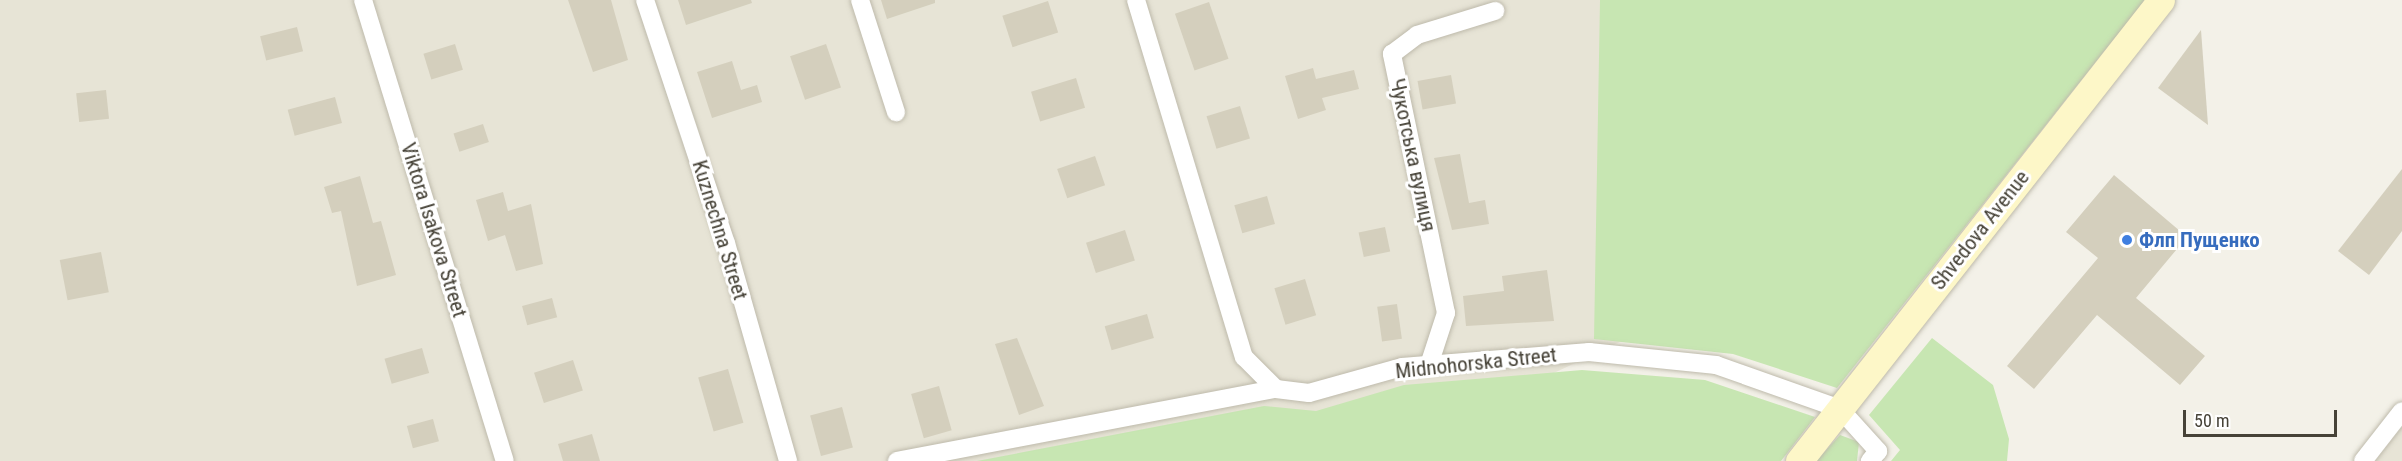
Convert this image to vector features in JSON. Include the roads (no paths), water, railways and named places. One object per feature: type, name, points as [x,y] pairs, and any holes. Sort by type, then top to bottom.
[{"type":"street","name":"Viktora Isakova Street","points":[[363,0],[505,461]]},
{"type":"street","name":"Kuznechna Street","points":[[645,0],[726,243],[788,461]]},
{"type":"street","points":[[860,0],[896,112]]},
{"type":"street","points":[[1136,0],[1244,357],[1276,389]]},
{"type":"street","name":"Shvedova Avenue","points":[[1799,461],[2161,0]]},
{"type":"street","name":"Чукотська вулиця","points":[[1429,365],[1446,313],[1392,54],[1417,35],[1495,11]]},
{"type":"street","name":"Midnohorska Street","points":[[897,461],[1276,389],[1309,393],[1402,367],[1588,352],[1716,364],[1840,409],[1878,451],[1870,461]]},
{"type":"street","points":[[2363,461],[2402,411]]},
{"type":"place","name":"Флп Пущенко","points":[[2127,240]]}]
